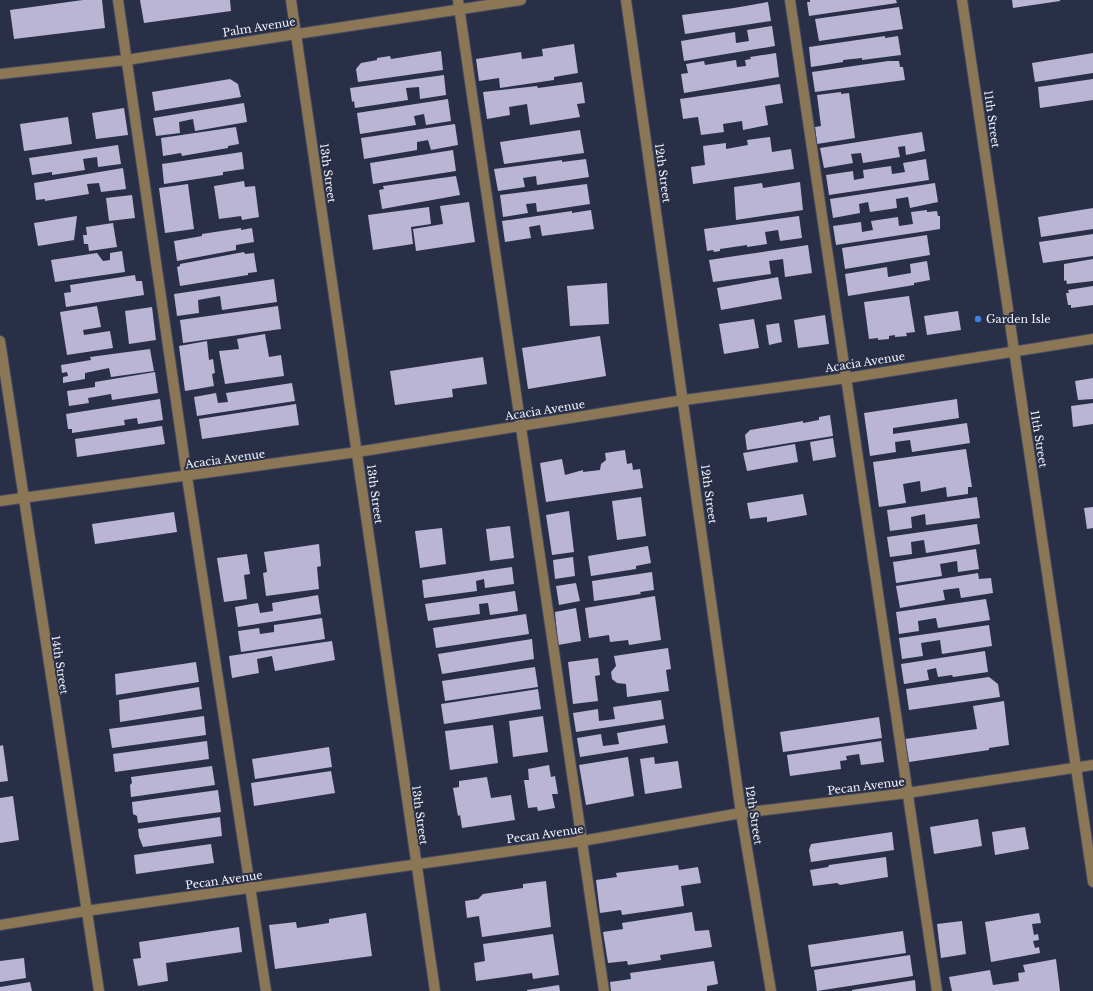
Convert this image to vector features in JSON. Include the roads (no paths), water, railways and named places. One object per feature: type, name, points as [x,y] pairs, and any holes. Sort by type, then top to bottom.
[{"type":"street","points":[[118,0],[187,477],[266,991]]},
{"type":"street","name":"13th Street","points":[[291,0],[415,864],[435,991]]},
{"type":"street","name":"Palm Avenue","points":[[0,74],[126,60],[458,5],[521,0]]},
{"type":"street","name":"12th Street","points":[[626,0],[684,400],[741,813],[771,991]]},
{"type":"street","points":[[790,0],[937,991]]},
{"type":"street","name":"11th Street","points":[[962,0],[1093,882]]},
{"type":"street","points":[[458,5],[604,991]]},
{"type":"street","name":"Acacia Avenue","points":[[0,501],[187,477],[357,452],[684,400],[847,378],[1093,339]]},
{"type":"street","name":"14th Street","points":[[0,342],[99,991]]},
{"type":"street","name":"Pecan Avenue","points":[[0,925],[86,911],[582,841],[741,813],[907,793],[1093,765]]},
{"type":"place","name":"Garden Isle","points":[[978,319]]}]
